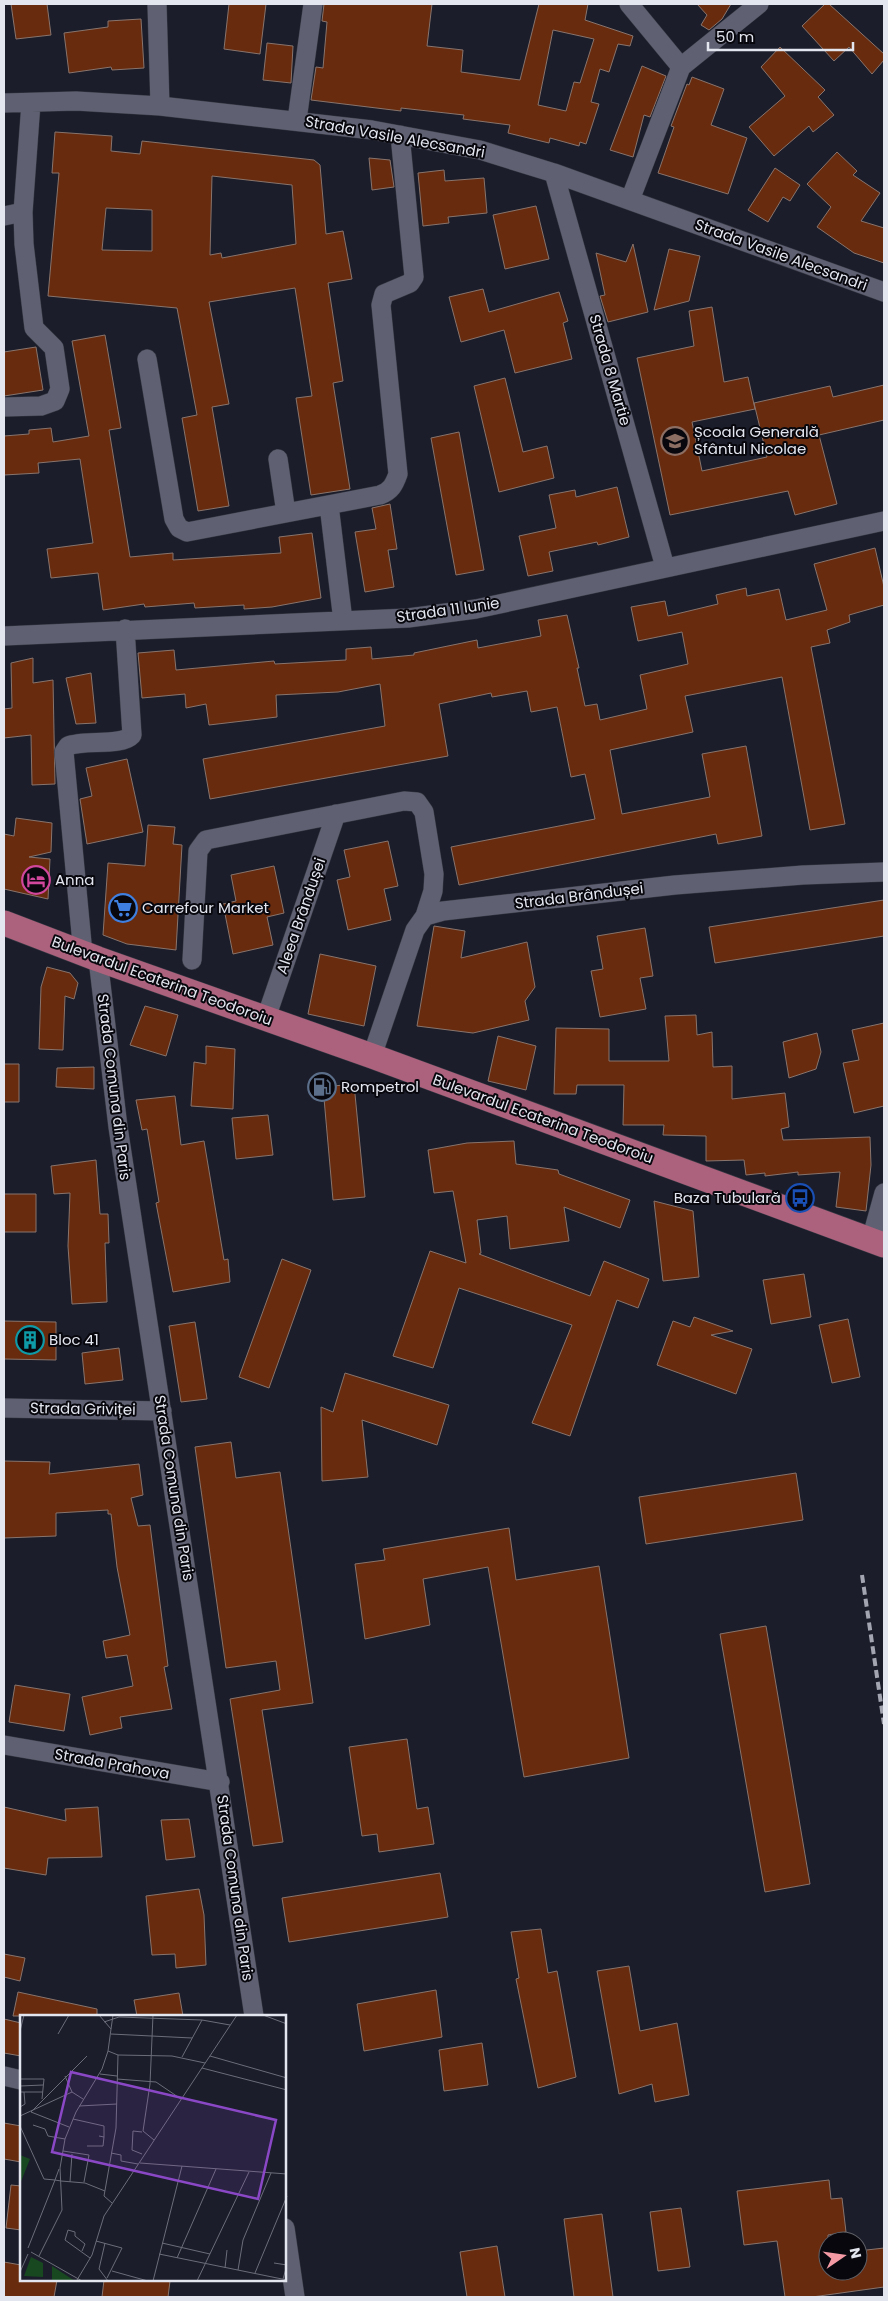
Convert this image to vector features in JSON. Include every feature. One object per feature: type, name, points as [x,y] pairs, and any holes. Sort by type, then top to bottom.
[{"type":"main road","name":"Bulevardul Ecaterina Teodoroiu","points":[[4,923],[878,1242]]},
{"type":"street","points":[[157,4],[160,106]]},
{"type":"street","points":[[297,120],[313,4]]},
{"type":"street","points":[[629,4],[681,67]]},
{"type":"street","points":[[630,200],[681,67],[759,4]]},
{"type":"street","name":"Strada Vasile Alecsandri","points":[[4,104],[76,101],[160,106],[297,120],[400,135],[480,150],[554,173],[884,292]]},
{"type":"street","points":[[4,407],[41,406],[55,401],[60,389],[54,348],[34,328],[24,244],[23,212],[31,102]]},
{"type":"street","points":[[146,359],[174,519],[179,528],[187,532],[380,495],[390,491],[398,474],[381,305],[384,294],[410,283],[414,277],[400,135]]},
{"type":"street","name":"Strada 8 Martie","points":[[554,173],[665,567]]},
{"type":"street","points":[[4,216],[23,212]]},
{"type":"street","points":[[278,459],[286,513]]},
{"type":"street","points":[[329,505],[343,621]]},
{"type":"street","name":"Strada 11 Iunie","points":[[4,636],[125,629],[408,618],[476,609],[884,521]]},
{"type":"street","name":"Strada Comuna din Paris","points":[[125,629],[132,736],[123,740],[77,742],[68,746],[64,752],[91,956],[220,1782],[254,2015]]},
{"type":"street","points":[[192,960],[198,851],[206,840],[404,801],[417,802],[424,812],[434,874],[434,891],[425,916],[414,930],[372,1056]]},
{"type":"street","name":"Aleea Brândușei","points":[[266,1018],[336,814]]},
{"type":"street","name":"Strada Brândușei","points":[[425,916],[443,911],[675,885],[803,875],[884,872]]},
{"type":"street","points":[[878,1242],[884,1193]]},
{"type":"street","name":"Strada Griviței","points":[[4,1408],[162,1411]]},
{"type":"street","name":"Strada Prahova","points":[[4,1745],[220,1782]]},
{"type":"street","points":[[4,2076],[20,2080]]},
{"type":"street","points":[[286,2235],[295,2297]]},
{"type":"building","points":[[11,4],[47,4],[51,35],[16,39]]},
{"type":"building","points":[[229,4],[266,4],[260,54],[224,49]]},
{"type":"building","points":[[324,4],[432,4],[427,46],[463,50],[461,72],[520,80],[539,4],[588,4],[585,20],[633,36],[630,46],[618,44],[609,72],[600,69],[591,102],[599,104],[586,144],[580,142],[579,146],[550,138],[549,143],[508,133],[510,125],[463,119],[464,115],[401,108],[401,111],[311,100],[316,67],[323,68],[327,22],[322,21]],"holes":[[[553,30],[594,39],[580,83],[574,82],[566,111],[538,105]]]},
{"type":"building","points":[[697,4],[731,4],[722,19],[709,30],[701,25],[707,15]]},
{"type":"building","points":[[825,4],[829,4],[884,54],[884,60],[872,74],[849,47],[834,61],[802,26]]},
{"type":"building","points":[[141,19],[144,68],[112,70],[111,67],[69,73],[64,33],[108,27],[108,21]]},
{"type":"building","points":[[267,43],[293,46],[291,83],[263,80]]},
{"type":"building","points":[[780,47],[825,90],[818,97],[834,115],[813,132],[809,126],[774,156],[749,127],[785,96],[761,67]]},
{"type":"building","points":[[642,66],[666,76],[650,117],[644,115],[633,157],[610,150]]},
{"type":"building","points":[[692,77],[724,89],[711,125],[747,138],[728,194],[658,173],[674,127],[671,126],[687,84],[689,85]]},
{"type":"building","points":[[55,132],[112,136],[111,151],[140,154],[142,141],[314,160],[320,165],[326,234],[343,231],[352,279],[328,283],[343,381],[333,383],[350,489],[311,495],[296,398],[312,396],[295,288],[209,302],[229,404],[212,407],[229,506],[198,511],[182,418],[197,415],[177,308],[48,296],[59,173],[52,173]],"holes":[[[212,176],[292,185],[296,244],[222,258],[221,253],[210,255]],[[106,208],[152,210],[152,251],[102,250]]]},
{"type":"building","points":[[837,152],[857,171],[853,175],[880,193],[861,221],[884,228],[884,263],[854,253],[817,227],[831,207],[807,184]]},
{"type":"building","points":[[369,158],[390,160],[394,187],[372,190]]},
{"type":"building","points":[[775,168],[800,185],[790,201],[783,197],[768,222],[748,210]]},
{"type":"building","points":[[444,170],[445,181],[484,178],[487,213],[448,217],[449,223],[423,226],[418,173]]},
{"type":"building","points":[[536,206],[549,259],[505,269],[493,215]]},
{"type":"building","points":[[633,244],[648,312],[608,322],[600,296],[605,295],[596,253],[626,262]]},
{"type":"building","points":[[669,249],[700,256],[689,301],[654,310]]},
{"type":"building","points":[[483,289],[489,312],[559,292],[568,321],[563,323],[572,359],[515,373],[504,330],[461,342],[449,297]]},
{"type":"building","points":[[712,307],[724,382],[748,377],[755,409],[692,422],[702,471],[767,457],[754,403],[830,386],[833,397],[884,385],[884,420],[819,435],[837,504],[795,515],[788,491],[670,515],[637,358],[694,346],[689,311]]},
{"type":"building","points":[[105,335],[121,428],[109,430],[130,557],[173,553],[173,560],[281,553],[279,537],[312,533],[321,598],[272,607],[244,609],[244,605],[195,608],[194,603],[145,607],[144,604],[103,610],[98,573],[51,578],[47,549],[93,543],[80,459],[38,463],[39,473],[4,475],[4,436],[29,434],[29,430],[51,428],[53,442],[89,436],[72,341]]},
{"type":"building","points":[[36,347],[43,390],[4,396],[4,352]]},
{"type":"building","points":[[505,378],[523,452],[547,446],[554,478],[499,492],[474,386]]},
{"type":"building","points":[[459,432],[484,570],[456,575],[431,438]]},
{"type":"building","points":[[617,487],[629,537],[598,545],[597,542],[549,552],[553,571],[528,576],[519,536],[556,528],[549,495],[575,490],[576,497]]},
{"type":"building","points":[[390,504],[397,549],[388,550],[394,587],[365,592],[355,532],[376,529],[372,508]]},
{"type":"building","points":[[875,548],[884,587],[884,605],[849,615],[850,622],[827,630],[830,643],[811,647],[845,824],[810,830],[782,677],[685,696],[693,732],[610,750],[622,814],[710,797],[702,754],[746,746],[762,836],[718,844],[716,834],[459,885],[451,847],[595,819],[585,774],[571,777],[557,707],[531,712],[527,691],[492,697],[491,693],[439,704],[448,756],[210,799],[203,759],[385,726],[380,684],[338,692],[276,695],[277,717],[209,725],[206,704],[186,708],[185,694],[142,698],[138,653],[174,650],[176,670],[274,661],[275,664],[346,660],[346,649],[371,647],[372,659],[414,655],[414,653],[477,640],[478,648],[541,636],[538,620],[567,615],[585,706],[597,704],[600,720],[647,709],[640,675],[688,664],[682,632],[638,641],[631,607],[665,601],[668,616],[718,604],[716,595],[746,588],[747,596],[779,589],[786,620],[827,610],[814,564]]},
{"type":"building","points":[[33,658],[33,683],[53,680],[55,784],[32,785],[31,735],[4,738],[4,709],[12,708],[11,663]]},
{"type":"building","points":[[91,673],[96,723],[76,724],[66,678]]},
{"type":"building","points":[[127,759],[143,832],[87,844],[80,799],[92,796],[86,768]]},
{"type":"building","points":[[16,818],[52,823],[51,852],[29,857],[50,859],[48,899],[4,889],[4,834],[14,836]]},
{"type":"building","points":[[148,825],[175,827],[173,844],[182,845],[176,950],[127,944],[103,935],[108,863],[145,866]]},
{"type":"building","points":[[388,841],[398,886],[384,889],[391,920],[348,930],[337,880],[350,877],[344,850]]},
{"type":"building","points":[[274,866],[284,913],[267,917],[273,945],[233,954],[223,904],[236,901],[231,875]]},
{"type":"building","points":[[884,900],[884,936],[715,963],[709,927]]},
{"type":"building","points":[[434,926],[465,931],[461,958],[527,942],[535,987],[525,1001],[529,1020],[473,1033],[417,1026]]},
{"type":"building","points":[[645,928],[653,976],[640,978],[646,1009],[600,1017],[591,971],[603,969],[597,936]]},
{"type":"building","points":[[320,954],[376,966],[364,1026],[308,1014]]},
{"type":"building","points":[[47,967],[70,973],[78,983],[74,999],[65,996],[63,1050],[39,1049],[41,987]]},
{"type":"building","points":[[145,1006],[178,1015],[166,1056],[130,1045]]},
{"type":"building","points":[[696,1015],[697,1035],[712,1032],[713,1067],[732,1066],[732,1099],[785,1093],[789,1127],[781,1129],[783,1140],[870,1137],[871,1165],[866,1211],[836,1207],[840,1172],[798,1175],[798,1172],[765,1176],[765,1173],[746,1175],[744,1160],[706,1161],[706,1136],[663,1135],[664,1125],[623,1125],[624,1085],[577,1085],[576,1094],[554,1094],[556,1028],[609,1029],[609,1061],[669,1061],[665,1016]]},
{"type":"building","points":[[884,1023],[884,1106],[854,1113],[843,1063],[859,1060],[852,1030]]},
{"type":"building","points":[[817,1033],[821,1052],[816,1069],[789,1078],[783,1042]]},
{"type":"building","points":[[498,1036],[536,1046],[526,1090],[488,1081]]},
{"type":"building","points":[[206,1046],[235,1049],[233,1109],[191,1106],[194,1062],[206,1064]]},
{"type":"building","points":[[4,1064],[19,1064],[19,1102],[4,1102]]},
{"type":"building","points":[[94,1067],[94,1089],[56,1087],[57,1068]]},
{"type":"building","points":[[354,1084],[365,1197],[333,1200],[323,1087]]},
{"type":"building","points":[[175,1096],[181,1145],[204,1141],[224,1260],[228,1259],[230,1282],[173,1292],[156,1203],[159,1202],[147,1129],[142,1130],[136,1100]]},
{"type":"building","points":[[268,1115],[273,1155],[236,1159],[232,1118]]},
{"type":"building","points":[[514,1141],[516,1164],[558,1170],[559,1174],[630,1200],[620,1228],[564,1207],[569,1241],[510,1249],[507,1216],[477,1220],[481,1253],[479,1254],[590,1296],[604,1261],[649,1279],[638,1308],[617,1300],[570,1436],[532,1423],[572,1325],[459,1288],[433,1368],[393,1356],[430,1251],[466,1263],[453,1191],[434,1193],[428,1150],[467,1143]]},
{"type":"building","points":[[96,1160],[100,1214],[108,1214],[109,1243],[105,1243],[107,1302],[72,1304],[68,1246],[70,1193],[54,1194],[51,1166]]},
{"type":"building","points":[[4,1194],[36,1194],[36,1232],[4,1232]]},
{"type":"building","points":[[654,1201],[693,1211],[699,1277],[663,1281]]},
{"type":"building","points":[[282,1259],[311,1270],[269,1388],[239,1377]]},
{"type":"building","points":[[804,1274],[811,1317],[771,1324],[763,1280]]},
{"type":"building","points":[[694,1317],[733,1331],[711,1335],[752,1349],[736,1394],[657,1365],[673,1321],[690,1327]]},
{"type":"building","points":[[848,1319],[860,1377],[832,1383],[819,1325]]},
{"type":"building","name":"Bloc 41","points":[[4,1321],[56,1322],[56,1360],[4,1359]]},
{"type":"building","points":[[195,1322],[207,1399],[181,1402],[169,1326]]},
{"type":"building","points":[[119,1348],[123,1380],[85,1384],[82,1353]]},
{"type":"building","points":[[345,1373],[449,1405],[437,1445],[362,1420],[368,1477],[322,1481],[321,1407],[333,1412]]},
{"type":"building","points":[[231,1442],[236,1478],[280,1472],[313,1703],[262,1710],[283,1842],[253,1846],[230,1699],[280,1690],[276,1661],[226,1668],[195,1447]]},
{"type":"building","points":[[4,1461],[50,1462],[49,1474],[139,1464],[143,1495],[131,1498],[138,1526],[150,1525],[168,1666],[164,1667],[172,1709],[120,1717],[122,1728],[90,1735],[82,1697],[133,1686],[127,1655],[106,1658],[103,1641],[130,1635],[117,1567],[111,1514],[108,1514],[108,1510],[56,1513],[56,1536],[4,1538]]},
{"type":"building","points":[[796,1473],[803,1520],[646,1544],[639,1497]]},
{"type":"building","points":[[509,1528],[516,1580],[599,1566],[629,1758],[524,1777],[488,1567],[423,1579],[430,1625],[365,1639],[355,1564],[385,1560],[383,1549]]},
{"type":"building","points":[[766,1626],[810,1884],[765,1892],[720,1634]]},
{"type":"building","points":[[15,1685],[70,1694],[64,1731],[9,1722]]},
{"type":"building","points":[[407,1739],[417,1809],[428,1807],[434,1844],[379,1852],[377,1834],[362,1836],[349,1747]]},
{"type":"building","points":[[4,1807],[66,1821],[65,1809],[98,1807],[102,1857],[48,1858],[46,1875],[4,1868]]},
{"type":"building","points":[[189,1819],[195,1857],[166,1860],[161,1820]]},
{"type":"building","points":[[440,1873],[448,1917],[289,1942],[282,1898]]},
{"type":"building","points":[[199,1889],[204,1915],[206,1965],[176,1968],[175,1954],[152,1955],[146,1896]]},
{"type":"building","points":[[541,1929],[548,1973],[557,1971],[576,2077],[538,2088],[516,1979],[519,1978],[511,1932]]},
{"type":"building","points":[[4,1954],[25,1958],[20,1981],[4,1977]]},
{"type":"building","points":[[629,1966],[640,2031],[677,2023],[689,2095],[655,2102],[652,2084],[619,2094],[597,1971]]},
{"type":"building","points":[[436,1990],[442,2037],[364,2051],[357,2004]]},
{"type":"building","points":[[18,1992],[97,2009],[97,2015],[13,2016]]},
{"type":"building","points":[[179,1993],[183,2015],[137,2015],[134,2000]]},
{"type":"building","points":[[4,2019],[20,2023],[20,2056],[4,2053]]},
{"type":"building","points":[[482,2043],[488,2085],[444,2091],[439,2050]]},
{"type":"building","points":[[4,2123],[20,2126],[20,2162],[4,2159]]},
{"type":"building","points":[[829,2180],[831,2199],[842,2198],[846,2231],[818,2231],[818,2281],[868,2281],[868,2250],[884,2248],[884,2287],[812,2297],[785,2297],[777,2241],[744,2245],[737,2191]]},
{"type":"building","points":[[11,2185],[20,2186],[20,2230],[6,2228]]},
{"type":"building","points":[[681,2208],[690,2267],[658,2271],[650,2212]]},
{"type":"building","points":[[602,2214],[613,2297],[574,2297],[564,2219]]},
{"type":"building","points":[[497,2246],[505,2297],[467,2297],[460,2252]]},
{"type":"building","points":[[4,2262],[20,2265],[20,2281],[57,2281],[54,2297],[4,2297]]},
{"type":"building","points":[[104,2281],[170,2281],[168,2297],[102,2297]]},
{"type":"railway","points":[[862,1575],[884,1724]]},
{"type":"place","name":"Școala Generală Sfântul Nicolae","points":[[675,441]]},
{"type":"place","name":"Anna","points":[[36,880]]},
{"type":"place","name":"Carrefour Market","points":[[123,908]]},
{"type":"place","name":"Rompetrol","points":[[322,1087]]},
{"type":"place","name":"Baza Tubulară","points":[[800,1198]]},
{"type":"place","name":"Bloc 41","points":[[30,1340]]}]
